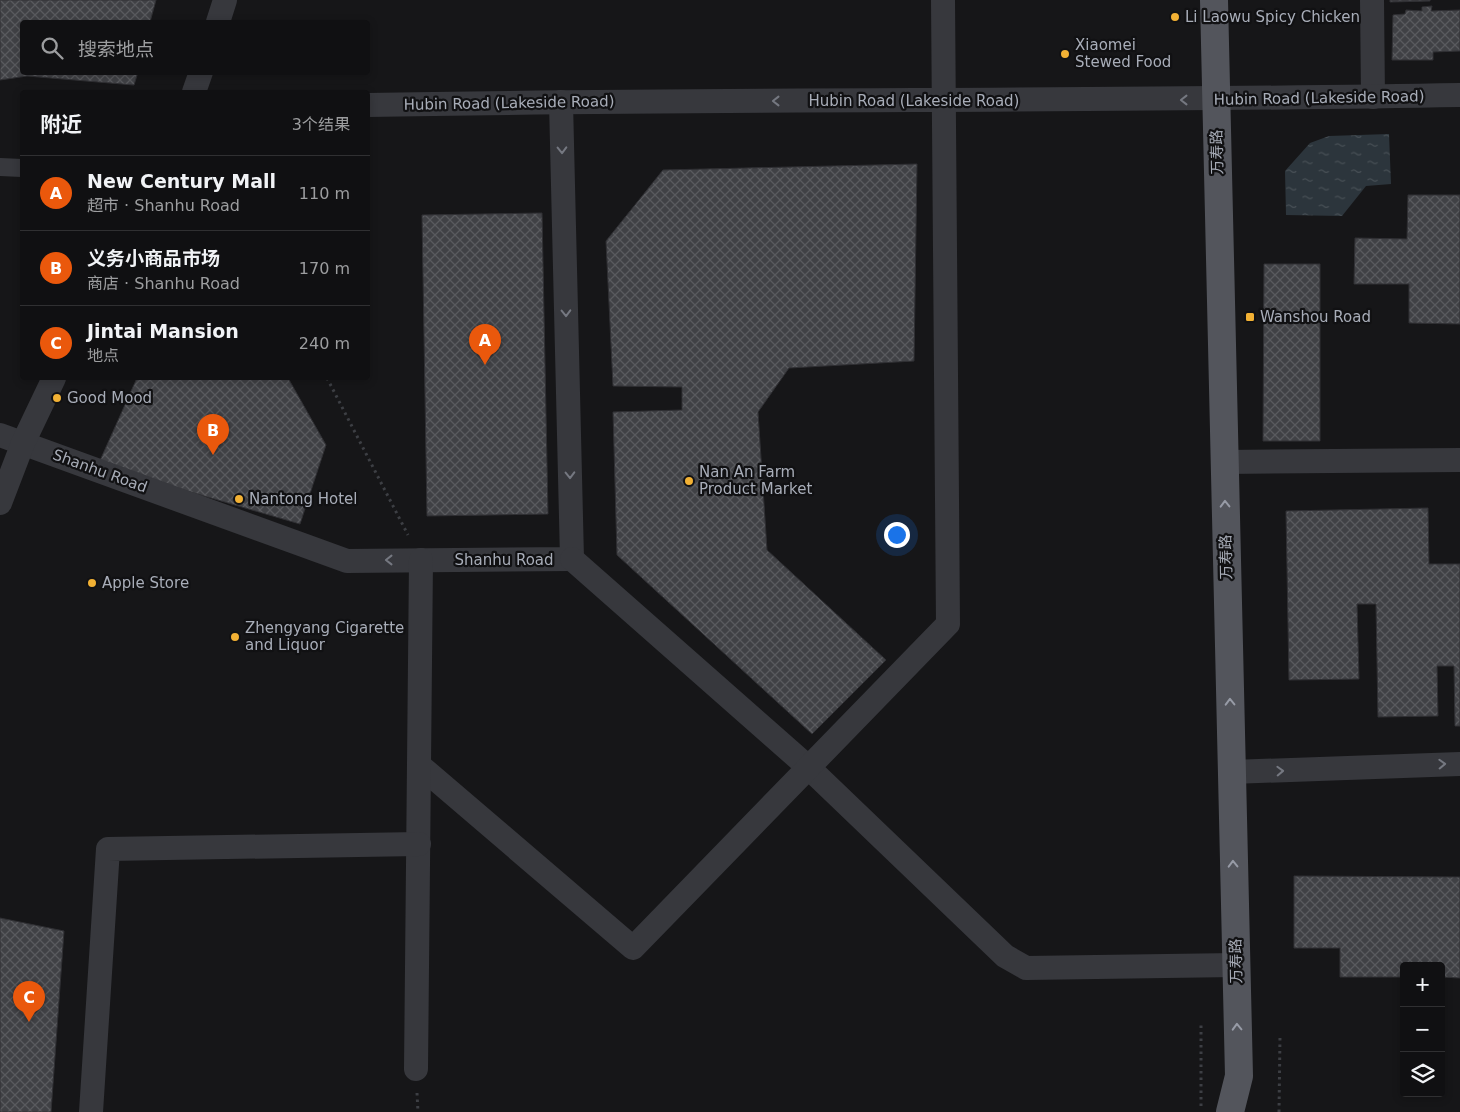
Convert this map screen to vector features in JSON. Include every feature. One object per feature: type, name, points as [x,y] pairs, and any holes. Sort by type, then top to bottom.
[{"type":"main road","name":"万寿路","points":[[1214,0],[1239,1076],[1230,1112]]},
{"type":"main road","points":[[1239,1076],[1244,1112]]},
{"type":"street","points":[[219,20],[225,0]]},
{"type":"street","points":[[419,766],[633,948],[948,624],[943,0]]},
{"type":"street","points":[[1372,0],[1373,97]]},
{"type":"street","points":[[195,90],[200,75]]},
{"type":"street","name":"Hubin Road (Lakeside Road)","points":[[370,105],[560,102],[1216,100],[1460,95]]},
{"type":"street","name":"Shanhu Road","points":[[0,435],[347,561],[572,559],[560,102]]},
{"type":"street","points":[[0,168],[20,168]]},
{"type":"street","points":[[0,503],[23,443],[53,380]]},
{"type":"street","points":[[1224,462],[1460,460]]},
{"type":"street","points":[[572,559],[808,767],[1005,956],[1026,968],[1236,965]]},
{"type":"street","points":[[416,1069],[421,560]]},
{"type":"street","points":[[1231,772],[1460,764]]},
{"type":"street","points":[[91,1112],[108,849],[419,844]]},
{"type":"path","points":[[328,380],[421,560]]},
{"type":"path","points":[[1201,1022],[1201,1112]]},
{"type":"path","points":[[1279,1112],[1280,1036]]},
{"type":"water","points":[[1389,134],[1391,184],[1366,186],[1342,216],[1286,215],[1285,171],[1310,143],[1329,136]]},
{"type":"building","points":[[0,0],[156,0],[151,20],[20,20],[20,75],[137,75],[134,85],[27,76],[0,80]]},
{"type":"building","points":[[1390,0],[1430,0],[1430,1],[1390,2]]},
{"type":"building","points":[[1432,6],[1431,11],[1460,10],[1460,51],[1433,52],[1433,60],[1392,60],[1393,15],[1405,14],[1406,10],[1422,11],[1422,7]]},
{"type":"building","name":"Nan An Farm Product Market","points":[[917,164],[914,361],[789,368],[758,412],[767,550],[886,660],[812,734],[617,555],[613,412],[682,410],[682,387],[613,386],[606,241],[663,170]]},
{"type":"building","points":[[1408,195],[1460,195],[1460,324],[1409,323],[1409,284],[1354,284],[1355,238],[1407,239]]},
{"type":"building","points":[[542,213],[548,514],[427,516],[422,215]]},
{"type":"building","points":[[1264,264],[1320,264],[1320,441],[1263,441]]},
{"type":"building","points":[[136,380],[289,380],[326,445],[300,524],[98,465]]},
{"type":"building","points":[[1428,508],[1429,564],[1460,564],[1460,726],[1455,726],[1454,666],[1437,666],[1438,716],[1378,717],[1376,604],[1357,604],[1359,679],[1289,680],[1286,511]]},
{"type":"building","points":[[1294,876],[1460,877],[1460,978],[1445,977],[1445,962],[1400,962],[1400,977],[1340,977],[1340,948],[1294,948]]},
{"type":"building","points":[[0,918],[64,931],[51,1112],[0,1112]]},
{"type":"place","name":"Li Laowu Spicy Chicken","points":[[1175,17]]},
{"type":"place","name":"Xiaomei Stewed Food","points":[[1065,54]]},
{"type":"place","name":"Wanshou Road","points":[[1250,317]]},
{"type":"place","name":"New Century Mall","points":[[485,365]]},
{"type":"place","name":"Good Mood","points":[[57,398]]},
{"type":"place","name":"义务小商品市场","points":[[213,455]]},
{"type":"place","name":"Nan An Farm Product Market","points":[[689,481]]},
{"type":"place","name":"Nantong Hotel","points":[[239,499]]},
{"type":"place","name":"Apple Store","points":[[92,583]]},
{"type":"place","name":"Zhengyang Cigarette and Liquor","points":[[235,637]]},
{"type":"place","name":"Jintai Mansion","points":[[29,1022]]}]
